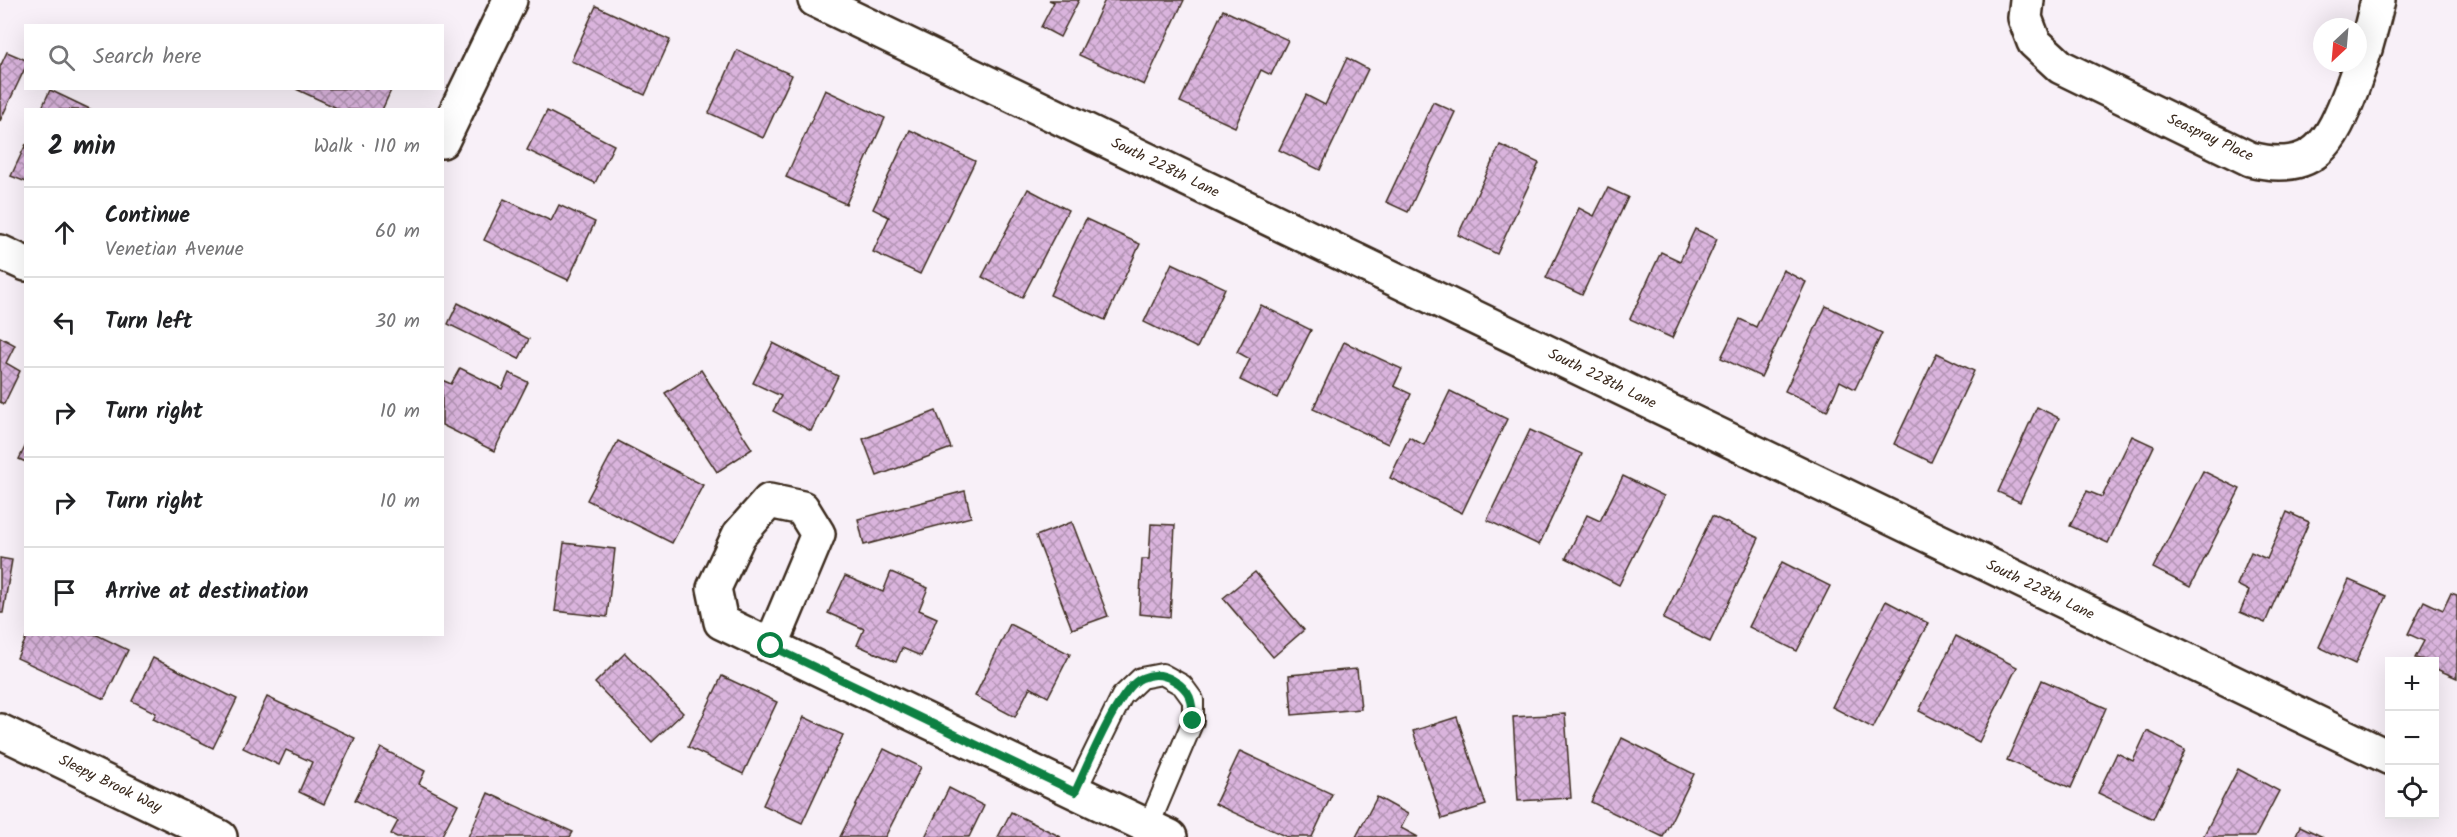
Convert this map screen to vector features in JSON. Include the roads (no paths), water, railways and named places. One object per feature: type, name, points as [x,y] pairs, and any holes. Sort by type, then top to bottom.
[{"type":"street","points":[[444,137],[510,0]]},
{"type":"street","name":"South 228th Lane","points":[[816,0],[2385,756]]},
{"type":"street","name":"Seaspray Place","points":[[2027,0],[2025,18],[2034,42],[2061,67],[2250,159],[2275,165],[2304,159],[2323,147],[2338,126],[2368,45],[2379,0]]},
{"type":"street","points":[[0,252],[24,263]]},
{"type":"street","points":[[771,646],[804,573],[818,534],[802,508],[769,501],[739,535],[714,588],[721,622],[1075,792],[1159,832]]},
{"type":"street","name":"Sleepy Brook Way","points":[[0,731],[220,837]]},
{"type":"lane","points":[[1075,792],[1122,696],[1141,678],[1162,674],[1182,685],[1193,700],[1193,721],[1159,832]]}]
